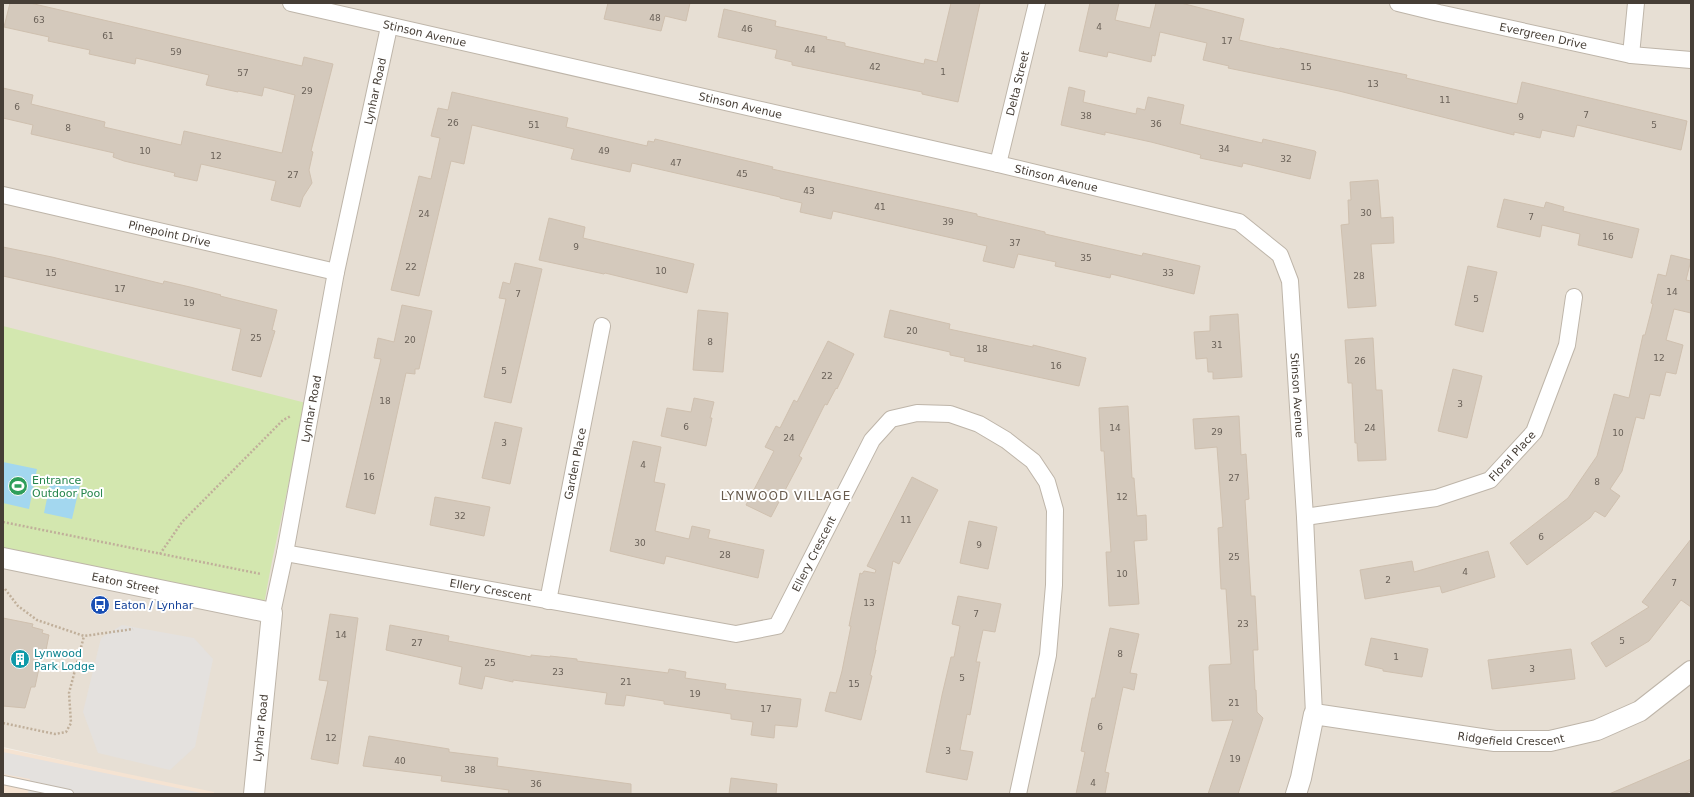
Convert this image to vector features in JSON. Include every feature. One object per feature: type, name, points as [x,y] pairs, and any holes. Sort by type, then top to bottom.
[{"type":"street","name":"Stinson Avenue","points":[[291,3],[389,27],[998,164],[1240,222],[1280,255],[1290,281],[1305,517],[1314,714],[1301,778],[1296,794]]},
{"type":"street","name":"Delta Street","points":[[998,164],[1038,3]]},
{"type":"street","name":"Evergreen Drive","points":[[1398,3],[1631,55],[1691,60]]},
{"type":"street","points":[[1631,55],[1636,3]]},
{"type":"street","name":"Lynhar Road","points":[[254,794],[272,613],[285,553],[336,272],[389,27]]},
{"type":"street","name":"Pinepoint Drive","points":[[3,195],[336,272]]},
{"type":"street","name":"Floral Place","points":[[1305,517],[1436,498],[1490,480],[1534,432],[1567,345],[1574,297]]},
{"type":"street","name":"Garden Place","points":[[548,601],[602,326]]},
{"type":"street","name":"Ellery Crescent","points":[[285,553],[736,634],[777,626],[872,440],[891,419],[917,413],[950,414],[979,424],[1006,440],[1033,461],[1047,482],[1055,510],[1054,585],[1048,655],[1018,794]]},
{"type":"street","name":"Eaton Street","points":[[3,558],[272,613]]},
{"type":"street","name":"Ridgefield Crescent","points":[[1314,714],[1495,741],[1550,741],[1597,730],[1640,711],[1691,671]]},
{"type":"lane","points":[[3,780],[69,794]]},
{"type":"path","points":[[160,554],[182,522],[283,420],[293,415],[311,412]]},
{"type":"path","points":[[3,522],[280,578]]},
{"type":"path","points":[[5,589],[18,606],[37,620],[84,636],[133,629]]},
{"type":"path","points":[[3,723],[55,734],[66,732],[71,723],[69,693],[84,636]]},
{"type":"shaded area","points":[[3,3],[1691,3],[1691,794],[213,794],[3,747]]},
{"type":"shaded area","points":[[122,625],[194,638],[213,659],[195,747],[170,770],[98,753],[83,712],[101,638]]},
{"type":"shaded area","points":[[3,748],[214,792],[214,794],[3,794]]},
{"type":"shaded area","points":[[3,752],[206,794],[28,794],[30,779],[3,774]]},
{"type":"green space","points":[[3,326],[306,403],[272,561],[261,620],[3,567]]},
{"type":"water","name":"Entrance Outdoor Pool","points":[[3,462],[37,469],[29,509],[3,503]]},
{"type":"water","points":[[51,479],[80,485],[72,519],[44,513]]},
{"type":"building","points":[[10,3],[30,3],[302,66],[304,57],[333,64],[311,151],[313,152],[309,170],[312,183],[303,197],[300,207],[271,200],[276,181],[201,164],[197,181],[174,176],[175,173],[113,157],[114,153],[31,134],[33,125],[3,118],[3,88],[33,95],[31,104],[105,122],[104,127],[181,145],[184,131],[282,153],[295,95],[264,87],[262,96],[206,85],[209,75],[136,58],[135,64],[89,54],[90,50],[48,41],[49,37],[4,27]]},
{"type":"building","points":[[608,3],[690,3],[686,21],[665,16],[661,31],[604,19]]},
{"type":"building","points":[[951,3],[980,3],[958,102],[922,94],[922,92],[792,65],[792,62],[775,58],[777,50],[718,37],[724,9],[776,21],[775,26],[827,37],[826,39],[845,43],[845,46],[924,64],[925,59],[937,62]]},
{"type":"building","points":[[1090,3],[1119,3],[1115,20],[1150,28],[1156,3],[1181,3],[1244,19],[1239,40],[1407,75],[1406,78],[1517,104],[1522,82],[1687,121],[1681,150],[1577,125],[1574,137],[1542,130],[1540,138],[1514,132],[1514,135],[1339,91],[1228,68],[1229,66],[1203,60],[1207,43],[1160,32],[1155,56],[1152,55],[1151,62],[1108,52],[1107,57],[1079,51]]},
{"type":"building","points":[[1069,87],[1085,91],[1083,102],[1136,114],[1137,108],[1145,110],[1148,97],[1184,105],[1180,124],[1262,143],[1263,139],[1315,151],[1310,179],[1243,163],[1242,167],[1200,158],[1201,155],[1151,142],[1105,132],[1105,135],[1061,125]]},
{"type":"building","points":[[452,92],[568,118],[566,127],[647,146],[648,141],[654,142],[655,139],[773,167],[772,169],[977,214],[977,216],[1045,232],[1045,234],[1142,256],[1143,253],[1200,266],[1194,294],[1111,274],[1110,278],[1055,266],[1056,262],[1018,254],[1014,268],[983,261],[987,246],[833,211],[831,219],[800,212],[802,203],[632,163],[630,172],[571,159],[574,149],[472,125],[464,164],[451,161],[419,296],[391,290],[419,176],[431,179],[440,138],[431,136],[438,108],[448,110]]},
{"type":"building","points":[[1378,180],[1381,218],[1393,217],[1394,243],[1371,244],[1376,306],[1348,308],[1341,225],[1349,224],[1348,200],[1351,200],[1350,182]]},
{"type":"building","points":[[1504,199],[1544,208],[1546,202],[1564,207],[1563,211],[1639,229],[1632,258],[1578,245],[1580,234],[1542,225],[1540,237],[1497,227]]},
{"type":"building","points":[[549,218],[585,227],[583,238],[694,264],[687,293],[605,273],[539,260]]},
{"type":"building","points":[[3,247],[52,257],[163,284],[164,281],[277,310],[272,330],[275,331],[261,377],[232,370],[241,329],[3,276]]},
{"type":"building","points":[[1671,255],[1691,260],[1686,280],[1691,281],[1691,313],[1674,309],[1666,340],[1683,345],[1676,374],[1666,372],[1660,396],[1650,394],[1644,419],[1636,417],[1622,471],[1610,489],[1620,496],[1605,517],[1595,511],[1590,518],[1527,565],[1510,543],[1568,498],[1597,456],[1614,394],[1629,398],[1643,335],[1645,335],[1653,304],[1651,303],[1658,274],[1666,276]]},
{"type":"building","points":[[515,263],[542,269],[511,403],[484,397],[506,299],[499,298],[503,282],[510,284]]},
{"type":"building","points":[[1468,266],[1497,272],[1483,332],[1455,325]]},
{"type":"building","points":[[402,305],[432,311],[419,369],[415,369],[415,374],[406,373],[375,514],[346,507],[381,359],[374,358],[378,338],[394,342]]},
{"type":"building","points":[[698,310],[728,313],[723,372],[693,370]]},
{"type":"building","points":[[890,310],[950,324],[949,329],[1033,347],[1033,345],[1086,358],[1079,386],[964,361],[965,358],[950,355],[950,352],[884,337]]},
{"type":"building","points":[[1238,314],[1242,377],[1213,379],[1213,372],[1208,372],[1207,358],[1196,359],[1194,332],[1210,331],[1210,316]]},
{"type":"building","points":[[1373,338],[1376,390],[1382,390],[1386,460],[1358,461],[1357,443],[1355,443],[1352,383],[1348,383],[1345,340]]},
{"type":"building","points":[[828,341],[854,354],[837,389],[836,388],[827,405],[825,404],[799,456],[802,458],[771,517],[746,505],[774,451],[765,447],[776,426],[780,428],[794,400],[797,402]]},
{"type":"building","points":[[1453,369],[1482,376],[1467,438],[1438,431]]},
{"type":"building","points":[[694,398],[714,402],[706,446],[661,436],[667,408],[691,412]]},
{"type":"building","points":[[1128,406],[1132,478],[1134,478],[1137,516],[1146,515],[1147,540],[1134,541],[1139,604],[1109,606],[1106,552],[1111,552],[1104,451],[1101,451],[1099,408]]},
{"type":"building","points":[[1239,416],[1241,455],[1246,454],[1249,499],[1245,500],[1251,596],[1255,596],[1258,650],[1253,650],[1255,690],[1257,712],[1263,718],[1238,794],[1208,794],[1233,720],[1212,721],[1209,667],[1210,665],[1231,664],[1226,589],[1221,589],[1218,528],[1223,527],[1217,447],[1195,449],[1193,419]]},
{"type":"building","points":[[495,422],[522,428],[510,484],[482,478]]},
{"type":"building","points":[[633,441],[661,447],[654,482],[665,484],[655,531],[689,539],[692,526],[710,530],[708,538],[764,550],[758,578],[666,556],[664,564],[610,551]]},
{"type":"building","points":[[912,477],[938,490],[899,564],[893,561],[870,675],[872,676],[861,720],[825,711],[830,692],[836,693],[842,671],[851,626],[849,626],[860,573],[862,574],[864,571],[875,573],[876,570],[867,566]]},
{"type":"building","points":[[435,497],[490,507],[484,536],[430,525]]},
{"type":"building","points":[[969,521],[997,527],[988,569],[960,563]]},
{"type":"building","points":[[1691,539],[1691,607],[1681,600],[1649,641],[1606,667],[1591,643],[1649,607],[1642,602]]},
{"type":"building","points":[[1488,551],[1495,577],[1442,593],[1440,586],[1365,599],[1360,570],[1412,561],[1414,572]]},
{"type":"building","points":[[958,596],[1001,604],[995,632],[983,630],[976,662],[980,662],[970,715],[967,714],[960,750],[973,752],[967,780],[926,772],[942,695],[951,657],[954,657],[960,626],[952,624]]},
{"type":"building","points":[[330,614],[358,618],[338,764],[311,759],[328,681],[319,680]]},
{"type":"building","name":"Lynwood Park Lodge","points":[[3,618],[33,624],[32,627],[43,630],[42,633],[49,635],[45,655],[42,654],[35,687],[31,687],[25,708],[3,706]]},
{"type":"building","points":[[390,625],[449,636],[448,641],[531,657],[531,655],[577,659],[577,661],[668,673],[669,669],[686,672],[685,678],[726,684],[725,689],[801,699],[797,727],[775,725],[774,738],[751,735],[753,722],[731,719],[731,714],[664,704],[664,701],[626,695],[624,706],[605,704],[607,693],[513,680],[513,682],[485,676],[482,689],[459,684],[462,667],[386,650]]},
{"type":"building","points":[[1110,628],[1139,634],[1130,673],[1137,674],[1134,690],[1123,687],[1105,772],[1109,773],[1105,794],[1076,794],[1085,752],[1081,751],[1092,698],[1095,698]]},
{"type":"building","points":[[1371,638],[1428,649],[1422,677],[1383,671],[1383,669],[1365,665]]},
{"type":"building","points":[[1571,649],[1575,679],[1492,689],[1488,660]]},
{"type":"building","points":[[369,736],[449,749],[449,752],[498,758],[497,766],[631,784],[631,794],[508,794],[509,790],[441,781],[442,776],[363,766]]},
{"type":"building","points":[[1691,759],[1691,791],[1683,794],[1609,794]]},
{"type":"building","points":[[731,778],[777,784],[776,794],[729,794]]},
{"type":"place","name":"Entrance Outdoor Pool","points":[[18,486]]},
{"type":"place","name":"Eaton / Lynhar","points":[[100,605]]},
{"type":"place","name":"Lynwood Park Lodge","points":[[20,659]]},
{"type":"district","name":"LYNWOOD VILLAGE","points":[[786,496]]}]
